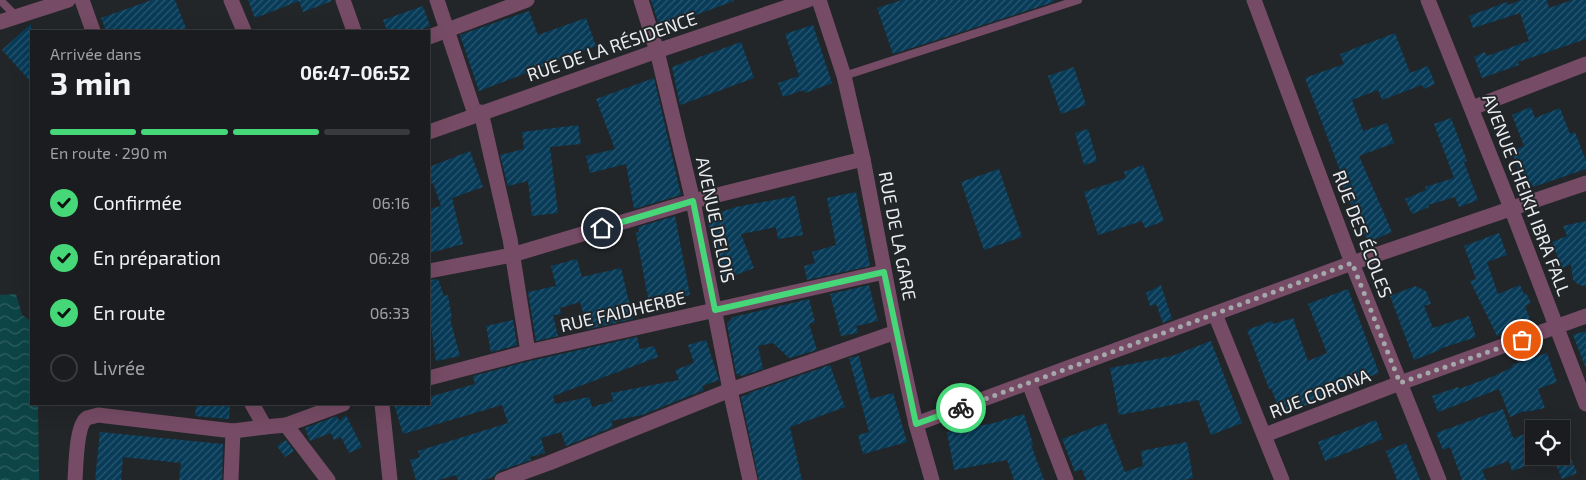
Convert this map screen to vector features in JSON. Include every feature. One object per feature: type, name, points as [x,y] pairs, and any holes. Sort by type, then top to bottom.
[{"type":"street","points":[[0,22],[68,0]]},
{"type":"street","points":[[82,0],[93,30]]},
{"type":"street","points":[[231,0],[244,30]]},
{"type":"street","points":[[343,0],[354,30]]},
{"type":"street","points":[[437,0],[478,113],[510,239],[528,352]]},
{"type":"street","points":[[430,37],[527,0]]},
{"type":"street","name":"AVENUE DELOIS","points":[[641,0],[657,51],[693,201],[730,390],[750,480]]},
{"type":"street","name":"RUE DE LA RÉSIDENCE","points":[[430,132],[478,113],[808,0]]},
{"type":"street","name":"RUE DE LA GARE","points":[[819,0],[844,76],[863,159],[884,272],[916,424],[932,480]]},
{"type":"street","name":"RUE DES ÉCOLES","points":[[1254,0],[1352,263],[1439,480]]},
{"type":"street","name":"AVENUE CHEIKH IBRA FALL","points":[[1428,0],[1512,208],[1586,404]]},
{"type":"street","points":[[1472,108],[1586,64]]},
{"type":"street","points":[[430,271],[512,255],[693,201],[863,159]]},
{"type":"street","points":[[916,424],[1352,263],[1586,183]]},
{"type":"street","name":"RUE FAIDHERBE","points":[[430,378],[528,352],[884,272]]},
{"type":"street","points":[[1215,314],[1282,480]]},
{"type":"street","name":"RUE CORONA","points":[[1265,435],[1400,383],[1586,316]]},
{"type":"street","points":[[502,480],[730,390],[896,332]]},
{"type":"street","points":[[1029,383],[1066,480]]},
{"type":"street","points":[[253,405],[265,427]]},
{"type":"street","points":[[75,480],[79,433],[82,424],[87,418],[98,415],[233,431],[286,425],[340,405]]},
{"type":"street","points":[[382,405],[390,480]]},
{"type":"street","points":[[286,425],[328,480]]},
{"type":"street","points":[[231,480],[233,431]]},
{"type":"lane","points":[[0,0],[16,16]]},
{"type":"lane","points":[[844,76],[1078,0]]},
{"type":"water","points":[[16,294],[22,315],[30,320],[30,405],[38,405],[39,480],[0,480],[0,295]]},
{"type":"building","points":[[152,0],[175,0],[187,30],[106,30],[101,18]]},
{"type":"building","points":[[248,0],[332,1],[303,12],[299,1],[255,18]]},
{"type":"building","points":[[651,0],[733,0],[734,1],[660,28]]},
{"type":"building","points":[[902,0],[1054,0],[1054,2],[893,54],[877,8]]},
{"type":"building","points":[[1522,0],[1547,0],[1549,8],[1572,0],[1586,0],[1586,39],[1518,62],[1519,65],[1482,78],[1474,57],[1485,52],[1487,56],[1529,41],[1520,13],[1473,28],[1469,16],[1507,2],[1508,5]]},
{"type":"building","points":[[423,6],[430,26],[420,30],[387,30],[383,20]]},
{"type":"building","points":[[529,11],[538,35],[586,18],[596,46],[479,91],[460,35]]},
{"type":"building","points":[[31,24],[30,81],[2,50]]},
{"type":"building","points":[[813,25],[832,83],[805,93],[804,90],[783,97],[778,83],[799,76],[785,34]]},
{"type":"building","points":[[1395,33],[1410,73],[1428,66],[1435,84],[1424,89],[1422,85],[1382,100],[1378,90],[1352,100],[1363,131],[1387,123],[1394,143],[1359,156],[1392,232],[1368,242],[1341,182],[1344,181],[1305,78],[1344,64],[1340,54]]},
{"type":"building","points":[[741,42],[754,78],[680,105],[672,67]]},
{"type":"building","points":[[1074,67],[1086,105],[1061,114],[1048,76]]},
{"type":"building","points":[[654,78],[681,195],[634,209],[626,164],[590,173],[586,156],[615,149],[596,99]]},
{"type":"building","points":[[1531,107],[1535,118],[1560,108],[1570,134],[1575,132],[1586,161],[1586,169],[1533,187],[1532,183],[1527,184],[1521,167],[1518,169],[1512,151],[1524,146],[1512,115]]},
{"type":"building","points":[[1451,118],[1467,161],[1464,162],[1478,200],[1459,207],[1455,197],[1428,205],[1429,207],[1412,214],[1405,199],[1426,190],[1425,187],[1454,178],[1434,124]]},
{"type":"building","points":[[578,125],[581,144],[550,147],[558,213],[532,216],[528,181],[508,186],[500,155],[524,149],[522,132]]},
{"type":"building","points":[[1088,129],[1097,161],[1084,165],[1075,133]]},
{"type":"building","points":[[470,151],[483,187],[452,198],[463,244],[430,253],[430,209],[441,206],[433,183],[430,184],[430,167]]},
{"type":"building","points":[[1143,165],[1164,221],[1145,228],[1142,221],[1098,235],[1084,192],[1126,178],[1124,172]]},
{"type":"building","points":[[999,169],[1022,237],[984,250],[961,182]]},
{"type":"building","points":[[856,192],[870,266],[807,280],[804,266],[815,263],[812,252],[836,245],[827,198]]},
{"type":"building","points":[[795,196],[803,235],[778,239],[776,227],[741,234],[754,268],[725,279],[712,245],[714,244],[706,217],[736,207]]},
{"type":"building","points":[[675,216],[690,295],[649,303],[636,233],[639,232],[638,227]]},
{"type":"building","points":[[1586,221],[1586,286],[1579,285],[1573,280],[1571,264],[1562,268],[1552,242],[1567,236],[1563,226]]},
{"type":"building","points":[[1499,233],[1507,255],[1487,262],[1498,294],[1520,285],[1531,303],[1525,306],[1531,322],[1497,336],[1470,281],[1476,279],[1464,246]]},
{"type":"building","points":[[577,259],[582,277],[621,268],[633,319],[588,329],[580,302],[560,308],[561,314],[553,315],[558,336],[536,341],[528,292],[556,286],[551,266]]},
{"type":"building","points":[[438,279],[444,296],[448,295],[452,319],[450,319],[460,356],[436,361],[430,320],[430,280]]},
{"type":"building","points":[[869,285],[878,321],[856,326],[858,333],[841,336],[830,294]]},
{"type":"building","points":[[1161,285],[1172,319],[1163,323],[1156,304],[1150,306],[1146,293]]},
{"type":"building","points":[[1415,286],[1426,291],[1431,304],[1424,306],[1433,328],[1469,316],[1476,337],[1439,349],[1414,360],[1390,296]]},
{"type":"building","points":[[1348,289],[1379,373],[1332,391],[1334,395],[1281,414],[1271,388],[1269,389],[1247,330],[1272,321],[1273,324],[1293,318],[1308,361],[1327,353],[1308,304]]},
{"type":"building","points":[[809,299],[815,322],[809,324],[817,350],[789,358],[773,343],[758,346],[763,369],[741,376],[736,373],[727,324],[733,317]]},
{"type":"building","points":[[513,320],[517,345],[491,352],[486,326]]},
{"type":"building","points":[[1586,331],[1586,366],[1585,366],[1573,335]]},
{"type":"building","points":[[637,337],[640,349],[654,346],[658,357],[553,396],[555,404],[589,397],[592,407],[613,401],[611,393],[679,380],[675,370],[694,363],[688,345],[706,340],[719,380],[702,386],[704,390],[642,415],[611,421],[613,427],[566,446],[561,432],[541,438],[545,453],[530,457],[531,460],[499,471],[493,477],[484,480],[458,480],[456,475],[439,480],[416,480],[410,460],[420,457],[418,451],[508,423],[502,405],[403,434],[394,405],[430,405],[430,397],[475,384],[473,376]]},
{"type":"building","points":[[1211,341],[1242,423],[1211,435],[1198,400],[1119,415],[1110,368],[1172,356]]},
{"type":"building","points":[[1547,353],[1557,382],[1538,389],[1545,408],[1524,411],[1510,417],[1499,389],[1438,412],[1432,396],[1458,387],[1459,389],[1494,376],[1513,367],[1512,365]]},
{"type":"building","points":[[859,356],[870,399],[893,393],[907,442],[863,454],[858,435],[869,432],[849,358]]},
{"type":"building","points":[[830,365],[845,407],[790,427],[802,480],[759,480],[741,397]]},
{"type":"building","points":[[196,405],[230,405],[229,419],[195,416]]},
{"type":"building","points":[[1503,409],[1513,438],[1525,434],[1525,465],[1528,465],[1512,471],[1509,461],[1482,470],[1486,480],[1462,480],[1450,447],[1443,450],[1436,433]]},
{"type":"building","points":[[1024,414],[1033,444],[1031,445],[1044,480],[1014,480],[1007,460],[954,470],[947,432],[994,423]]},
{"type":"building","points":[[346,415],[362,447],[349,453],[341,437],[334,440],[331,433],[310,441],[305,428],[337,416],[339,421]]},
{"type":"building","points":[[1376,420],[1383,439],[1325,461],[1318,442]]},
{"type":"building","points":[[1106,423],[1125,472],[1143,466],[1141,451],[1187,442],[1193,478],[1184,480],[1086,480],[1082,469],[1075,472],[1062,439]]},
{"type":"building","points":[[100,432],[223,444],[222,480],[179,480],[181,463],[123,457],[121,480],[95,480]]},
{"type":"building","points":[[286,440],[294,451],[285,457],[277,446]]},
{"type":"building","points":[[1406,443],[1420,480],[1397,480],[1386,451]]},
{"type":"building","points":[[1570,456],[1577,473],[1562,479],[1556,465],[1570,465]]},
{"type":"way so far","points":[[961,408],[1352,263],[1400,383],[1522,340]]},
{"type":"route","points":[[602,228],[693,201],[715,310],[884,272],[916,424],[961,408]]}]
